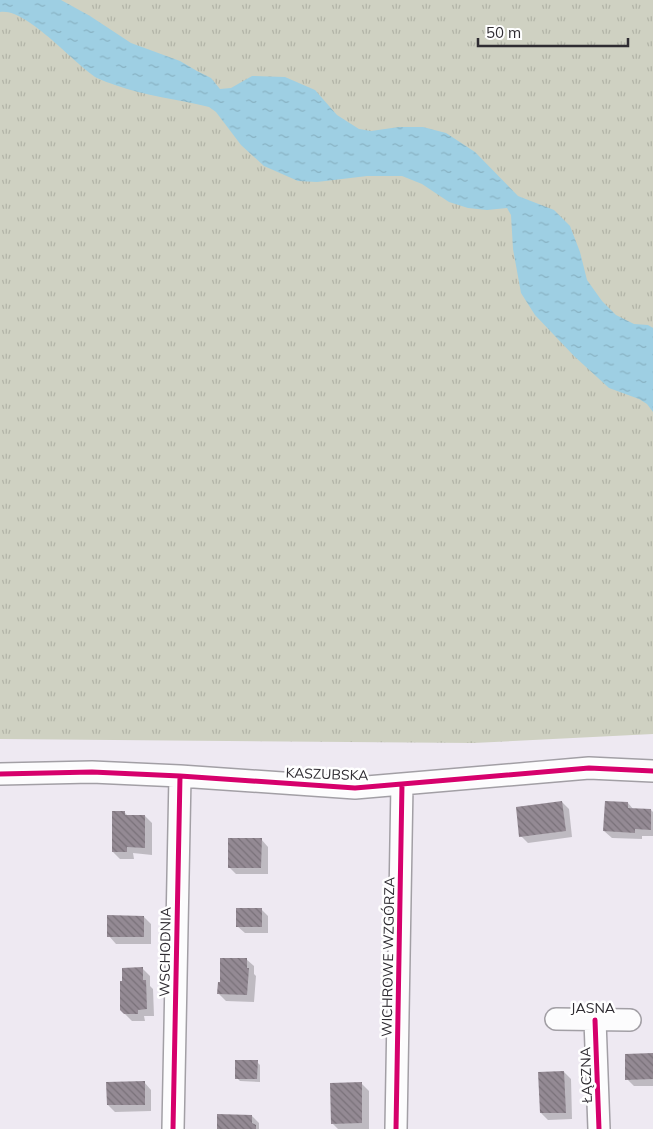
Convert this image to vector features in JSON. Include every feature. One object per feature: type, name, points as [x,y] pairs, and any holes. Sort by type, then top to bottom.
[{"type":"street","name":"KASZUBSKA","points":[[0,774],[92,772],[355,788],[589,768],[653,771]]},
{"type":"street","name":"WSCHODNIA","points":[[173,1129],[180,776]]},
{"type":"street","name":"WICHROWE WZGÓRZA","points":[[396,1129],[402,784]]},
{"type":"street","name":"JASNA","points":[[556,1019],[630,1020]]},
{"type":"street","name":"ŁĄCZNA","points":[[595,1020],[599,1129]]},
{"type":"green space","points":[[0,0],[653,0],[653,734],[473,743],[0,739]]},
{"type":"water","points":[[0,0],[61,0],[90,16],[131,43],[180,61],[211,78],[220,89],[231,88],[252,76],[285,77],[315,90],[337,115],[359,129],[371,131],[399,127],[423,127],[446,133],[475,152],[518,196],[554,210],[570,226],[580,252],[587,280],[602,301],[616,315],[634,324],[648,325],[653,328],[653,412],[647,404],[639,399],[609,388],[574,356],[535,315],[521,293],[513,249],[511,215],[507,208],[487,210],[468,208],[449,202],[422,184],[402,176],[367,176],[317,182],[298,181],[264,166],[241,145],[216,112],[209,107],[138,92],[97,78],[23,18],[11,13],[0,12]]},
{"type":"building","points":[[562,801],[566,831],[519,837],[516,807]]},
{"type":"building","points":[[605,801],[628,802],[628,808],[651,809],[651,830],[635,829],[635,833],[603,831]]},
{"type":"building","points":[[112,811],[125,811],[125,815],[145,815],[145,848],[127,847],[127,852],[112,852]]},
{"type":"building","points":[[228,838],[262,838],[261,868],[228,868]]},
{"type":"building","points":[[236,908],[262,908],[262,927],[236,927]]},
{"type":"building","points":[[107,915],[144,916],[144,937],[107,937]]},
{"type":"building","points":[[220,958],[247,958],[247,968],[249,968],[247,995],[217,994],[218,982],[220,982]]},
{"type":"building","points":[[143,967],[143,980],[146,980],[147,1009],[138,1010],[138,1014],[124,1014],[120,1010],[122,968]]},
{"type":"building","points":[[653,1053],[653,1079],[625,1080],[625,1054]]},
{"type":"building","points":[[235,1060],[258,1060],[257,1079],[235,1079]]},
{"type":"building","points":[[564,1071],[566,1113],[540,1113],[538,1072]]},
{"type":"building","points":[[145,1081],[145,1105],[107,1105],[106,1082]]},
{"type":"building","points":[[362,1082],[362,1123],[331,1124],[330,1083]]},
{"type":"building","points":[[217,1114],[252,1115],[252,1123],[256,1125],[256,1129],[217,1129]]},
{"type":"cycle path","points":[[0,774],[92,772],[355,788],[589,768],[653,771]]},
{"type":"cycle path","points":[[173,1129],[180,776]]},
{"type":"cycle path","points":[[396,1129],[402,784]]},
{"type":"cycle path","points":[[595,1020],[599,1129]]}]
